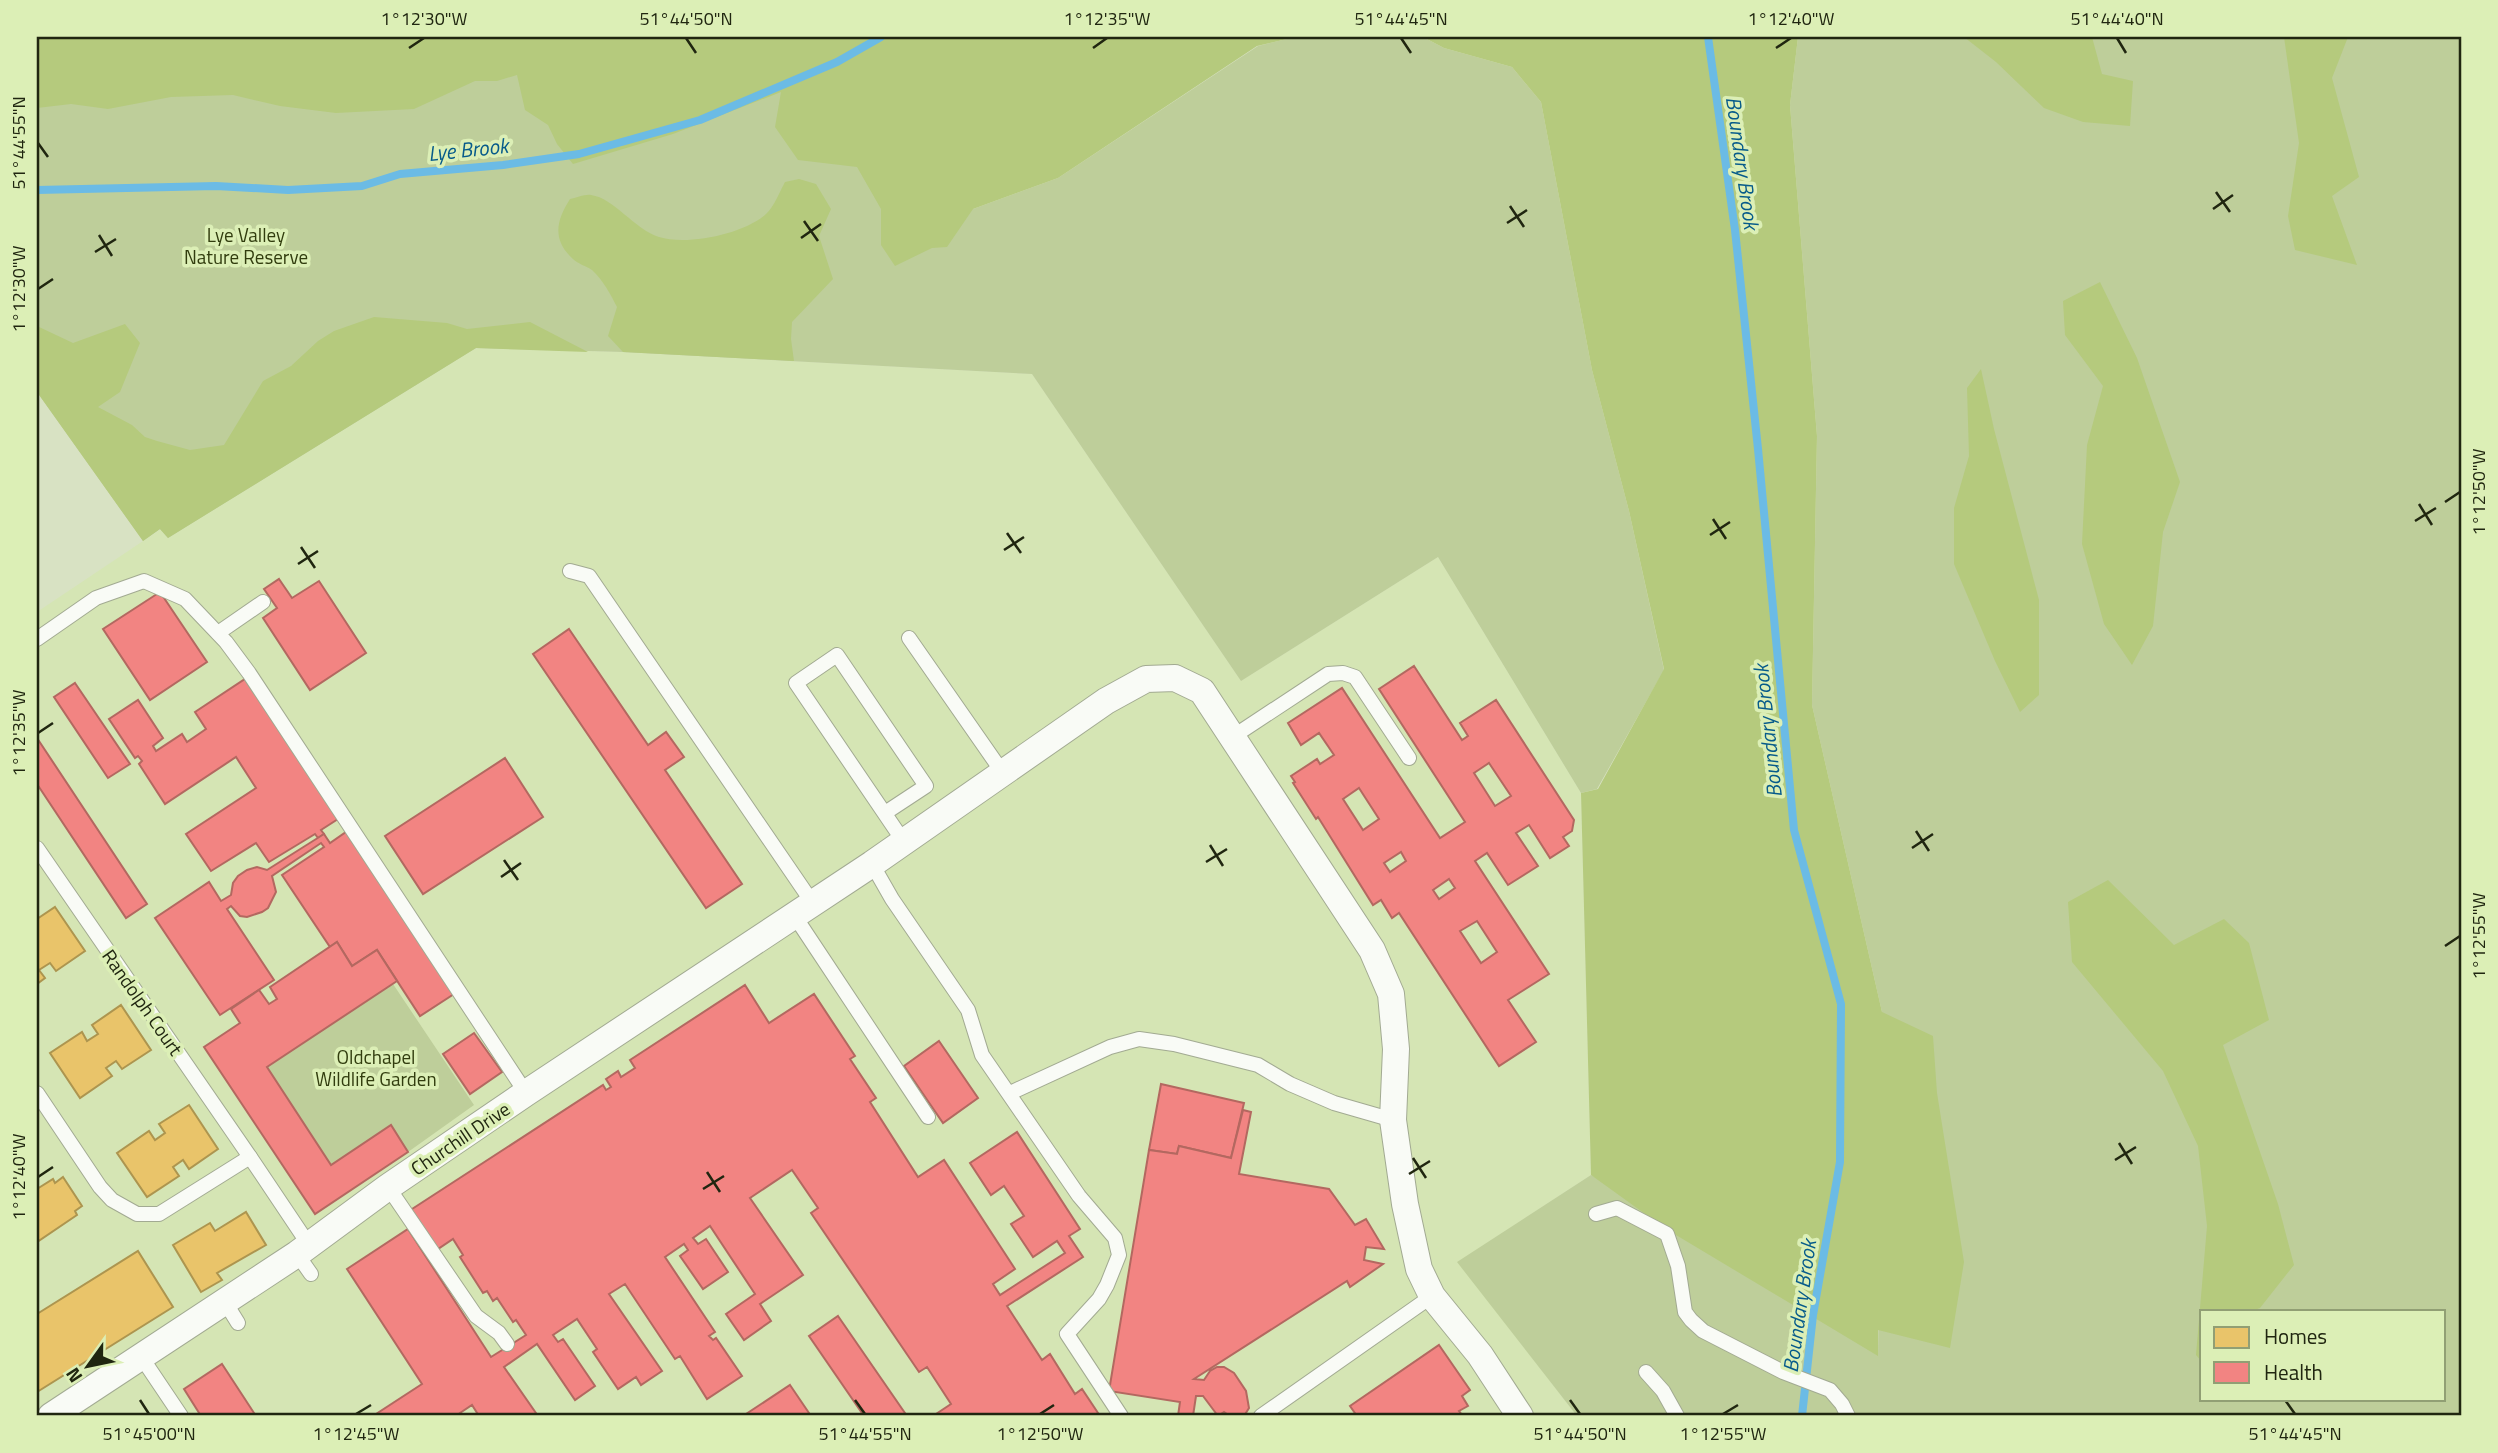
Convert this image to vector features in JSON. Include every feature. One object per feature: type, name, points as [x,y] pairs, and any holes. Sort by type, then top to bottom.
[{"type":"street","name":"Churchill Drive","points":[[51,1416],[142,1358],[232,1313],[305,1258],[388,1187],[872,864],[1106,701],[1146,679],[1175,678],[1202,691],[1372,950],[1391,994],[1396,1049],[1393,1120],[1405,1205],[1419,1269],[1432,1296],[1480,1355],[1520,1416]]},
{"type":"lane","points":[[570,571],[589,576],[803,908],[928,1117]]},
{"type":"lane","points":[[37,639],[96,598],[144,581],[185,598],[218,633],[249,673],[526,1093]]},
{"type":"lane","points":[[218,633],[262,603]]},
{"type":"lane","points":[[909,638],[1003,774]]},
{"type":"lane","points":[[885,813],[926,786],[837,655],[796,683],[904,842]]},
{"type":"lane","points":[[1231,738],[1328,674],[1343,673],[1356,677],[1409,758]]},
{"type":"lane","name":"Randolph Court","points":[[37,848],[250,1157],[305,1258]]},
{"type":"lane","points":[[872,864],[892,899],[968,1010],[982,1055],[1079,1196],[1115,1238],[1119,1255],[1107,1285],[1099,1299],[1067,1334],[1121,1416]]},
{"type":"lane","points":[[1010,1093],[1110,1047],[1139,1039],[1174,1044],[1258,1065],[1290,1084],[1335,1103],[1393,1120]]},
{"type":"lane","points":[[37,1093],[100,1187],[112,1200],[137,1214],[159,1214],[250,1157]]},
{"type":"lane","points":[[388,1187],[476,1315],[499,1333],[507,1344]]},
{"type":"lane","points":[[1596,1214],[1617,1208],[1667,1234],[1678,1266],[1685,1312],[1690,1320],[1703,1331],[1792,1377],[1826,1388],[1842,1404],[1848,1416]]},
{"type":"lane","points":[[1261,1416],[1432,1296]]},
{"type":"lane","points":[[142,1358],[181,1416]]},
{"type":"lane","points":[[1646,1372],[1663,1391],[1677,1416]]},
{"type":"shaded area","points":[[37,37],[1295,37],[1257,46],[1058,178],[973,209],[947,247],[932,248],[895,266],[881,245],[881,209],[857,167],[798,160],[775,127],[781,92],[673,134],[573,164],[557,144],[548,125],[525,110],[517,75],[497,81],[475,81],[414,109],[336,113],[280,106],[233,95],[171,97],[108,109],[71,104],[37,108]]},
{"type":"shaded area","points":[[1423,37],[1798,37],[1790,105],[1817,436],[1812,705],[1882,1012],[1933,1036],[1937,1093],[1964,1262],[1950,1348],[1878,1330],[1878,1356],[1666,1229],[1591,1175],[1581,793],[1598,789],[1664,669],[1629,511],[1592,370],[1541,102],[1512,67],[1444,48]]},
{"type":"shaded area","points":[[1964,37],[2092,37],[2102,74],[2133,81],[2130,126],[2083,122],[2044,108],[1996,62]]},
{"type":"shaded area","points":[[2284,37],[2348,37],[2332,78],[2359,177],[2332,196],[2357,265],[2295,250],[2288,216],[2299,143]]},
{"type":"shaded area","points":[[799,179],[816,184],[831,209],[819,236],[833,279],[792,322],[794,361],[623,352],[608,336],[617,307],[600,278],[566,252],[559,237],[559,223],[570,199],[589,195],[600,197],[659,237],[699,239],[730,232],[756,221],[772,207],[785,182]]},
{"type":"shaded area","points":[[2100,282],[2137,358],[2180,482],[2163,532],[2153,626],[2132,665],[2104,624],[2082,544],[2087,445],[2103,386],[2065,335],[2063,301]]},
{"type":"shaded area","points":[[374,317],[447,323],[467,329],[530,322],[588,352],[476,348],[168,538],[160,529],[143,541],[37,392],[37,326],[73,343],[125,324],[140,343],[120,392],[98,407],[132,425],[145,437],[157,441],[190,450],[224,445],[263,381],[291,366],[318,341],[334,331]]},
{"type":"shaded area","points":[[476,348],[623,352],[1032,374],[1241,681],[1438,557],[1581,793],[1591,1175],[1458,1262],[1577,1416],[37,1416],[37,612],[161,529],[168,538]]},
{"type":"shaded area","points":[[1981,369],[2039,600],[2039,695],[2020,712],[1954,564],[1954,508],[1969,456],[1967,388]]},
{"type":"shaded area","points":[[2108,880],[2174,945],[2224,919],[2249,943],[2269,1020],[2223,1045],[2278,1204],[2294,1265],[2260,1308],[2200,1310],[2200,1360],[2196,1355],[2207,1226],[2198,1146],[2163,1071],[2072,962],[2068,902]]},
{"type":"green space","name":"Lye Valley Nature Reserve","points":[[37,37],[826,65],[973,209],[1058,178],[1258,46],[1295,37],[1423,37],[1444,48],[1512,67],[1541,102],[1592,370],[1629,511],[1664,670],[1597,789],[1581,793],[1438,557],[1241,681],[1032,374],[623,352],[476,348],[168,538],[160,529],[143,541],[37,392]]},
{"type":"green space","points":[[1798,37],[2461,37],[2461,1416],[1577,1416],[1457,1262],[1591,1175],[1672,1220],[1878,1355],[1882,1012],[1812,705],[1817,436],[1790,105]]},
{"type":"green space","name":"Oldchapel Wildlife Garden","points":[[393,984],[474,1105],[408,1152],[390,1126],[331,1165],[267,1067]]},
{"type":"building: Homes","points":[[55,907],[85,951],[56,971],[50,963],[39,970],[45,978],[37,984],[37,919]]},
{"type":"building: Homes","points":[[121,1005],[151,1050],[122,1069],[116,1061],[106,1068],[112,1076],[80,1098],[50,1053],[82,1032],[87,1041],[98,1034],[92,1025]]},
{"type":"building: Homes","points":[[189,1105],[218,1149],[189,1169],[183,1160],[173,1167],[179,1176],[147,1197],[117,1153],[149,1131],[155,1140],[165,1133],[159,1124]]},
{"type":"building: Homes","points":[[63,1177],[82,1206],[75,1211],[77,1215],[37,1242],[37,1189],[53,1179],[55,1183]]},
{"type":"building: Homes","points":[[246,1212],[266,1245],[217,1273],[222,1280],[201,1292],[173,1245],[210,1223],[215,1231]]},
{"type":"building: Homes","points":[[138,1251],[173,1307],[37,1392],[37,1314]]},
{"type":"building: Health","points":[[279,579],[292,598],[319,581],[366,653],[310,690],[263,618],[277,608],[264,589]]},
{"type":"building: Health","points":[[160,592],[207,662],[150,700],[103,629]]},
{"type":"building: Health","points":[[569,629],[648,745],[666,732],[684,757],[665,770],[742,884],[706,908],[533,654]]},
{"type":"building: Health","points":[[1414,666],[1462,740],[1468,736],[1460,723],[1496,700],[1574,820],[1572,831],[1563,837],[1569,846],[1550,858],[1529,825],[1516,833],[1538,866],[1508,885],[1487,853],[1475,861],[1549,974],[1508,1000],[1536,1042],[1499,1066],[1399,913],[1392,918],[1381,900],[1373,905],[1318,817],[1316,819],[1293,783],[1295,782],[1291,776],[1317,759],[1320,764],[1334,755],[1319,733],[1301,745],[1288,723],[1342,688],[1440,838],[1465,822],[1379,689]],"holes":[[[1489,763],[1511,796],[1495,806],[1474,773]],[[1359,788],[1379,819],[1363,830],[1343,799]],[[1401,852],[1406,861],[1390,872],[1384,863]],[[1449,879],[1455,888],[1439,899],[1433,890]],[[1477,921],[1497,952],[1481,963],[1460,931]]]},
{"type":"building: Health","points":[[245,679],[338,819],[321,830],[324,834],[318,838],[315,834],[269,862],[256,843],[211,871],[186,834],[256,788],[236,757],[165,804],[139,764],[142,761],[138,756],[135,758],[109,719],[138,700],[163,738],[153,746],[156,751],[182,734],[187,742],[206,729],[195,712]]},
{"type":"building: Health","points":[[75,683],[130,764],[108,778],[54,697]]},
{"type":"building: Health","points":[[37,738],[147,904],[126,918],[37,784]]},
{"type":"building: Health","points":[[505,758],[543,817],[423,894],[385,836]]},
{"type":"building: Health","points":[[346,832],[454,994],[420,1016],[377,950],[352,966],[337,942],[330,947],[282,875],[324,847],[321,843],[272,876],[276,892],[268,908],[247,917],[240,916],[231,906],[227,909],[274,980],[220,1015],[155,918],[209,882],[221,901],[231,895],[233,883],[247,870],[257,867],[267,870],[324,834],[330,843]]},
{"type":"building: Health","points":[[337,942],[352,966],[377,950],[397,981],[267,1067],[331,1165],[391,1125],[408,1152],[315,1214],[204,1047],[240,1023],[231,1009],[259,990],[269,1004],[277,999],[270,987]]},
{"type":"building: Health","points":[[745,985],[769,1023],[814,994],[855,1056],[850,1059],[876,1098],[870,1102],[918,1177],[944,1160],[1015,1269],[993,1284],[1000,1295],[1065,1253],[1057,1241],[1033,1257],[1011,1224],[1024,1216],[1004,1186],[991,1195],[970,1163],[1017,1132],[1080,1229],[1069,1236],[1083,1257],[1007,1306],[1042,1360],[1050,1354],[1075,1394],[1082,1389],[1100,1416],[933,1416],[951,1404],[927,1367],[919,1372],[811,1213],[818,1208],[792,1170],[750,1198],[803,1275],[760,1304],[771,1321],[744,1340],[726,1314],[755,1294],[710,1226],[693,1238],[698,1244],[706,1239],[728,1272],[703,1289],[680,1256],[688,1250],[684,1244],[665,1257],[715,1332],[709,1336],[713,1340],[716,1338],[742,1376],[707,1399],[680,1356],[675,1359],[625,1284],[609,1294],[662,1371],[641,1385],[636,1377],[618,1389],[593,1352],[597,1349],[577,1319],[553,1335],[558,1342],[563,1339],[595,1386],[575,1400],[537,1344],[504,1367],[538,1416],[479,1416],[472,1405],[460,1413],[462,1416],[373,1416],[422,1384],[347,1269],[408,1229],[491,1357],[526,1335],[516,1320],[513,1322],[497,1298],[493,1301],[487,1291],[483,1293],[460,1257],[463,1255],[453,1239],[435,1251],[409,1211],[603,1085],[606,1090],[611,1087],[606,1079],[618,1071],[621,1077],[635,1068],[630,1060]]},
{"type":"building: Health","points":[[474,1033],[502,1072],[470,1094],[443,1054]]},
{"type":"building: Health","points":[[939,1041],[978,1098],[943,1123],[904,1066]]},
{"type":"building: Health","points":[[1161,1084],[1244,1103],[1231,1158],[1179,1146],[1177,1154],[1149,1150]]},
{"type":"building: Health","points":[[1243,1110],[1251,1112],[1239,1174],[1329,1189],[1355,1225],[1366,1219],[1384,1249],[1366,1247],[1364,1260],[1383,1264],[1350,1287],[1347,1281],[1194,1379],[1204,1380],[1210,1371],[1217,1367],[1224,1367],[1234,1373],[1246,1391],[1249,1408],[1244,1416],[1230,1416],[1224,1412],[1218,1416],[1203,1396],[1196,1396],[1193,1416],[1178,1416],[1180,1402],[1109,1391],[1149,1150],[1177,1154],[1179,1146],[1231,1158]]},
{"type":"building: Health","points":[[838,1316],[907,1416],[864,1416],[809,1336]]},
{"type":"building: Health","points":[[1439,1345],[1470,1390],[1462,1396],[1468,1406],[1459,1411],[1463,1416],[1357,1416],[1350,1406]]},
{"type":"building: Health","points":[[222,1364],[256,1416],[201,1416],[184,1389]]},
{"type":"building: Health","points":[[790,1385],[811,1416],[743,1416]]},
{"type":"waterway","name":"Lye Brook","points":[[37,190],[216,186],[288,190],[362,186],[400,174],[503,165],[579,154],[700,120],[837,62],[881,37]]},
{"type":"waterway","name":"Boundary Brook","points":[[1708,37],[1735,230],[1794,830],[1841,1004],[1840,1162],[1813,1315],[1802,1416]]}]
